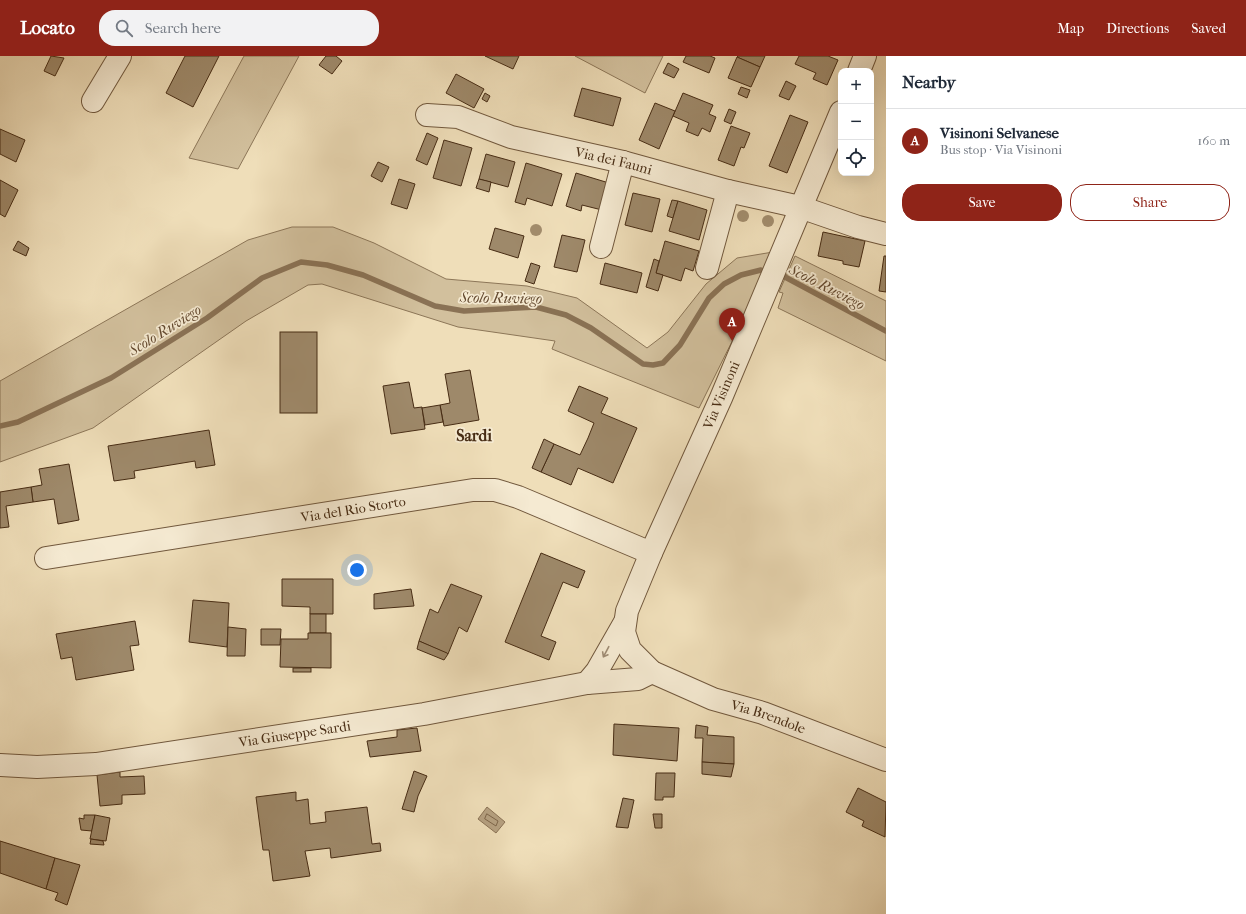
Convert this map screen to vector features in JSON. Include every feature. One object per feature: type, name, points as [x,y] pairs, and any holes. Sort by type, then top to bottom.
[{"type":"street","points":[[93,101],[120,56]]},
{"type":"street","name":"Via dei Fauni","points":[[427,114],[458,118],[512,137],[623,162],[728,191],[800,207],[858,227],[886,234]]},
{"type":"street","name":"Via Visinoni","points":[[652,672],[630,650],[626,642],[625,622],[627,611],[651,552],[721,398],[838,119]]},
{"type":"street","points":[[601,247],[623,162]]},
{"type":"street","points":[[707,268],[728,191]]},
{"type":"street","name":"Via del Rio Storto","points":[[46,558],[473,490],[495,490],[518,497],[651,552]]},
{"type":"street","points":[[587,683],[596,671],[625,622]]},
{"type":"street","name":"Via Giuseppe Sardi","points":[[0,765],[37,767],[96,764],[424,714],[587,683],[638,679],[652,672]]},
{"type":"street","name":"Via Brendole","points":[[652,672],[713,699],[763,713],[886,760]]},
{"type":"shaded area","points":[[244,56],[299,56],[238,169],[189,158]]},
{"type":"shaded area","points":[[575,56],[663,56],[645,93]]},
{"type":"shaded area","points":[[292,227],[333,227],[374,243],[446,279],[527,286],[577,298],[647,348],[668,332],[706,284],[737,258],[773,252],[757,291],[699,408],[552,349],[555,341],[458,327],[322,284],[308,285],[246,321],[93,428],[0,462],[0,381],[248,240]]},
{"type":"shaded area","points":[[795,256],[886,301],[886,361],[778,308],[783,293],[779,292]]},
{"type":"water","points":[[487,807],[505,822],[496,833],[478,819]]},
{"type":"building","points":[[51,56],[64,58],[55,76],[44,71]]},
{"type":"building","points":[[185,56],[219,56],[193,107],[166,93]]},
{"type":"building","points":[[326,56],[336,56],[342,61],[332,74],[319,65]]},
{"type":"building","points":[[485,56],[519,56],[513,69]]},
{"type":"building","points":[[686,56],[710,56],[715,58],[709,73],[683,62]]},
{"type":"building","points":[[765,56],[760,67],[737,57]]},
{"type":"building","points":[[799,56],[828,56],[838,60],[827,85],[813,79],[816,73],[795,64]]},
{"type":"building","points":[[737,57],[760,67],[751,87],[728,78]]},
{"type":"building","points":[[668,63],[679,69],[674,78],[663,73]]},
{"type":"building","points":[[456,74],[484,89],[474,108],[446,93]]},
{"type":"building","points":[[786,81],[796,86],[789,100],[779,96]]},
{"type":"building","points":[[741,87],[750,90],[747,98],[738,94]]},
{"type":"building","points":[[582,88],[621,98],[613,126],[574,116]]},
{"type":"building","points":[[485,93],[490,96],[487,102],[482,99]]},
{"type":"building","points":[[683,93],[713,105],[709,114],[716,117],[710,132],[702,128],[698,136],[686,131],[689,123],[673,116]]},
{"type":"building","points":[[655,103],[675,111],[659,149],[639,140]]},
{"type":"building","points":[[729,109],[736,112],[731,124],[724,121]]},
{"type":"building","points":[[790,115],[808,122],[787,173],[769,166]]},
{"type":"building","points":[[731,126],[750,133],[744,148],[741,147],[734,166],[718,160]]},
{"type":"building","points":[[0,129],[25,140],[16,162],[0,154]]},
{"type":"building","points":[[427,133],[438,138],[427,165],[416,160]]},
{"type":"building","points":[[444,140],[472,148],[461,186],[433,178]]},
{"type":"building","points":[[486,154],[515,162],[508,187],[479,179]]},
{"type":"building","points":[[378,162],[389,167],[382,182],[371,176]]},
{"type":"building","points":[[526,163],[562,174],[552,206],[527,198],[525,205],[515,202]]},
{"type":"building","points":[[576,173],[609,183],[602,210],[582,205],[581,211],[566,206]]},
{"type":"building","points":[[399,179],[415,184],[407,209],[391,204]]},
{"type":"building","points":[[479,179],[491,182],[489,192],[476,188]]},
{"type":"building","points":[[0,180],[18,190],[5,217],[0,214]]},
{"type":"building","points":[[633,193],[660,199],[652,232],[625,225]]},
{"type":"building","points":[[672,200],[678,201],[673,218],[667,216]]},
{"type":"building","points":[[678,201],[707,210],[699,240],[669,231]]},
{"type":"building","points":[[495,228],[524,236],[518,258],[489,249]]},
{"type":"building","points":[[823,232],[865,241],[859,267],[843,264],[843,261],[818,256]]},
{"type":"building","points":[[562,235],[585,240],[577,272],[554,267]]},
{"type":"building","points":[[18,241],[29,248],[26,256],[13,250]]},
{"type":"building","points":[[665,241],[699,251],[693,271],[685,268],[681,281],[656,273]]},
{"type":"building","points":[[884,256],[886,256],[886,292],[879,291]]},
{"type":"building","points":[[654,259],[659,261],[656,273],[663,275],[658,291],[646,287]]},
{"type":"building","points":[[531,263],[540,266],[534,284],[525,281]]},
{"type":"building","points":[[605,263],[642,273],[637,293],[600,284]]},
{"type":"building","points":[[280,332],[317,332],[317,413],[280,413]]},
{"type":"building","points":[[470,370],[479,420],[444,426],[440,405],[450,403],[445,374]]},
{"type":"building","points":[[409,382],[414,408],[422,407],[425,429],[391,434],[383,386]]},
{"type":"building","points":[[579,386],[608,398],[601,413],[637,428],[613,483],[578,468],[571,485],[541,472],[554,444],[580,455],[588,438],[594,423],[568,411]]},
{"type":"building","points":[[440,405],[443,422],[425,425],[422,408]]},
{"type":"building","points":[[209,430],[215,465],[196,468],[195,461],[134,471],[135,478],[114,481],[108,446]]},
{"type":"building","points":[[544,439],[554,444],[541,472],[532,468]]},
{"type":"building","points":[[69,464],[79,520],[58,524],[54,499],[33,502],[31,487],[42,485],[39,469]]},
{"type":"building","points":[[31,487],[33,502],[6,506],[9,527],[0,528],[0,492]]},
{"type":"building","points":[[541,553],[585,571],[578,588],[563,582],[541,636],[556,642],[549,660],[505,642]]},
{"type":"building","points":[[282,579],[333,579],[333,614],[310,614],[310,607],[282,606]]},
{"type":"building","points":[[451,584],[482,596],[467,632],[459,627],[448,654],[419,641],[430,609],[438,613]]},
{"type":"building","points":[[411,589],[414,606],[374,609],[374,594]]},
{"type":"building","points":[[193,600],[229,603],[227,647],[189,642]]},
{"type":"building","points":[[310,614],[326,614],[326,633],[310,633]]},
{"type":"building","points":[[135,621],[139,645],[130,646],[134,670],[76,680],[72,657],[61,659],[56,634]]},
{"type":"building","points":[[228,627],[246,629],[245,656],[227,656]]},
{"type":"building","points":[[261,629],[281,629],[280,645],[261,645]]},
{"type":"building","points":[[308,633],[331,633],[331,668],[280,667],[281,639],[308,639]]},
{"type":"building","points":[[419,641],[448,654],[444,660],[417,649]]},
{"type":"building","points":[[293,668],[311,668],[311,672],[293,672]]},
{"type":"building","points":[[614,724],[679,728],[677,761],[613,755]]},
{"type":"building","points":[[696,725],[708,727],[707,735],[734,737],[734,764],[702,762],[703,738],[695,738]]},
{"type":"building","points":[[417,728],[421,751],[370,757],[367,741],[397,737],[397,730]]},
{"type":"building","points":[[702,762],[734,764],[731,777],[702,774]]},
{"type":"building","points":[[414,771],[427,776],[418,796],[414,812],[402,809]]},
{"type":"building","points":[[120,772],[120,777],[144,776],[145,794],[122,795],[122,804],[100,806],[97,775]]},
{"type":"building","points":[[656,773],[675,773],[674,797],[663,797],[663,800],[655,800]]},
{"type":"building","points":[[858,788],[886,802],[885,837],[862,826],[864,821],[846,812]]},
{"type":"building","points":[[296,792],[296,801],[308,799],[310,824],[326,822],[325,812],[367,807],[372,844],[380,843],[381,851],[331,858],[330,848],[305,851],[310,876],[273,881],[269,850],[263,850],[256,797]]},
{"type":"building","points":[[623,798],[634,800],[628,828],[616,827]]},
{"type":"building","points":[[653,814],[662,814],[662,828],[655,828]]},
{"type":"building","points":[[84,815],[95,815],[92,831],[81,830],[79,818],[84,819]]},
{"type":"building","points":[[95,815],[110,818],[106,841],[90,839]]},
{"type":"building","points":[[91,839],[103,841],[104,845],[90,844]]},
{"type":"building","points":[[0,841],[55,858],[46,889],[0,873]]},
{"type":"building","points":[[55,858],[80,865],[67,905],[55,900],[58,893],[46,889]]},
{"type":"waterway","name":"Scolo Ruviego","points":[[0,426],[18,422],[111,378],[207,318],[262,278],[301,262],[327,265],[363,275],[435,306],[464,311],[536,307],[566,315],[591,328],[643,364],[653,365],[663,363],[680,345],[709,298],[724,284],[741,275],[761,270],[769,273]]},
{"type":"waterway","name":"Scolo Ruviego","points":[[778,275],[785,277],[886,331]]},
{"type":"place","name":"Visinoni Selvanese","points":[[732,341]]},
{"type":"district","name":"Sardi","points":[[474,435]]}]
